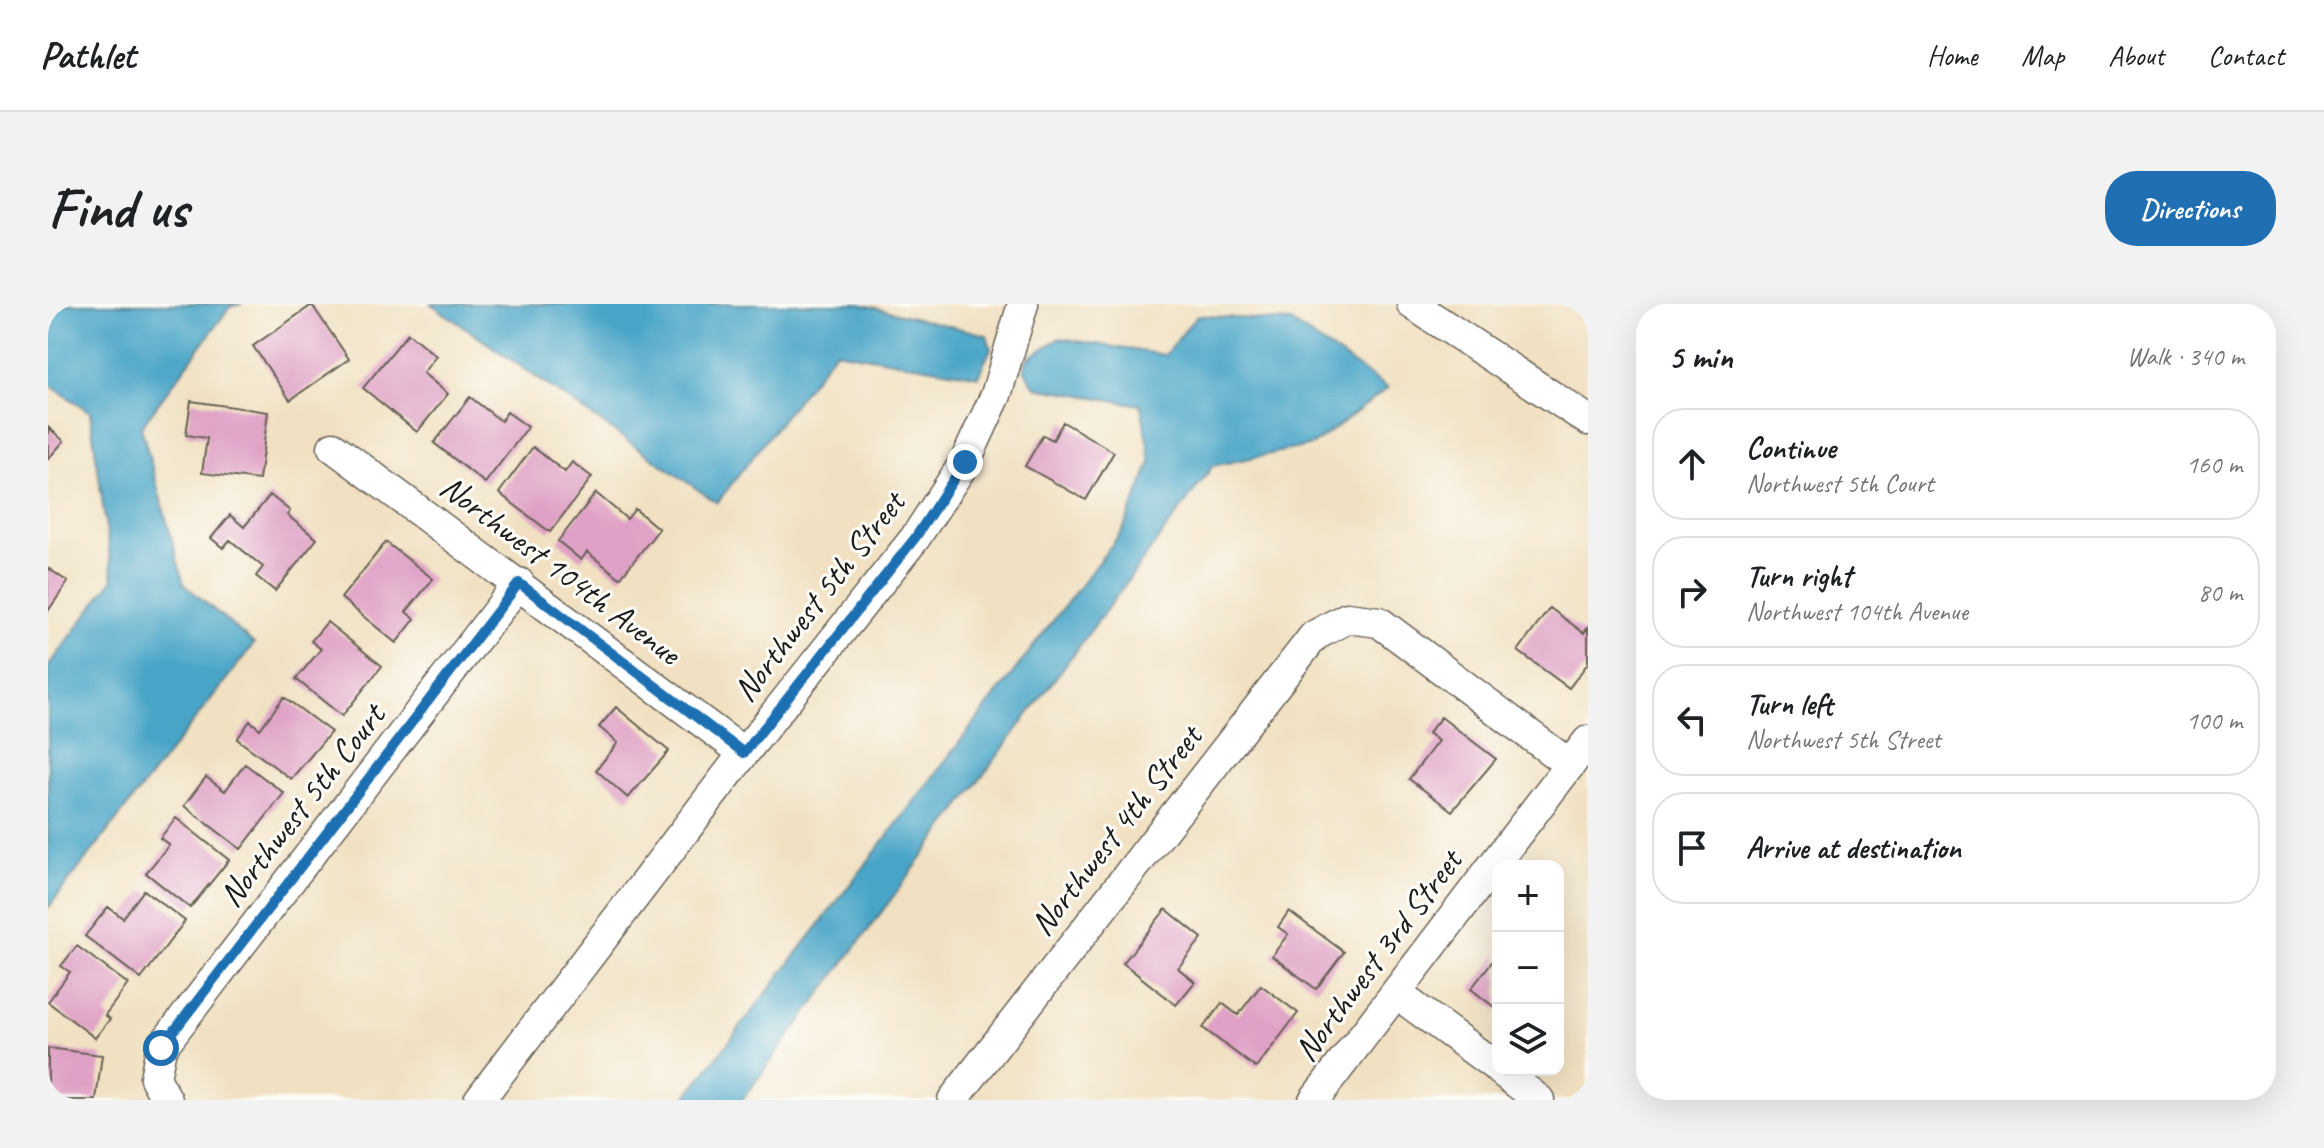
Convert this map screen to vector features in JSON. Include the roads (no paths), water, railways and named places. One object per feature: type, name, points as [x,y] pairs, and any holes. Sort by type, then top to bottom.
[{"type":"street","name":"Northwest 5th Street","points":[[479,1100],[744,753],[915,538],[965,462],[996,395],[1023,304]]},
{"type":"street","points":[[1412,304],[1587,418]]},
{"type":"street","name":"Northwest 104th Avenue","points":[[333,447],[744,753]]},
{"type":"street","name":"Northwest 5th Court","points":[[161,1089],[161,1048],[519,583]]},
{"type":"street","name":"Northwest 4th Street","points":[[953,1100],[1314,636],[1347,618],[1379,622],[1579,753]]},
{"type":"street","name":"Northwest 3rd Street","points":[[1314,1100],[1579,753]]},
{"type":"street","points":[[1397,994],[1492,1064]]},
{"type":"street","points":[[1508,1076],[1539,1100]]},
{"type":"water","points":[[48,304],[242,304],[230,307],[141,427],[184,584],[254,644],[48,908],[48,667],[113,579],[90,412],[48,384]]},
{"type":"water","points":[[431,304],[860,304],[987,335],[991,349],[978,376],[835,351],[717,503]]},
{"type":"water","points":[[1197,315],[1291,322],[1388,388],[1313,445],[1213,466],[742,1100],[684,1100],[1123,530],[1151,463],[1141,405],[1035,387],[1024,369],[1028,358],[1060,338],[1165,355]]}]
